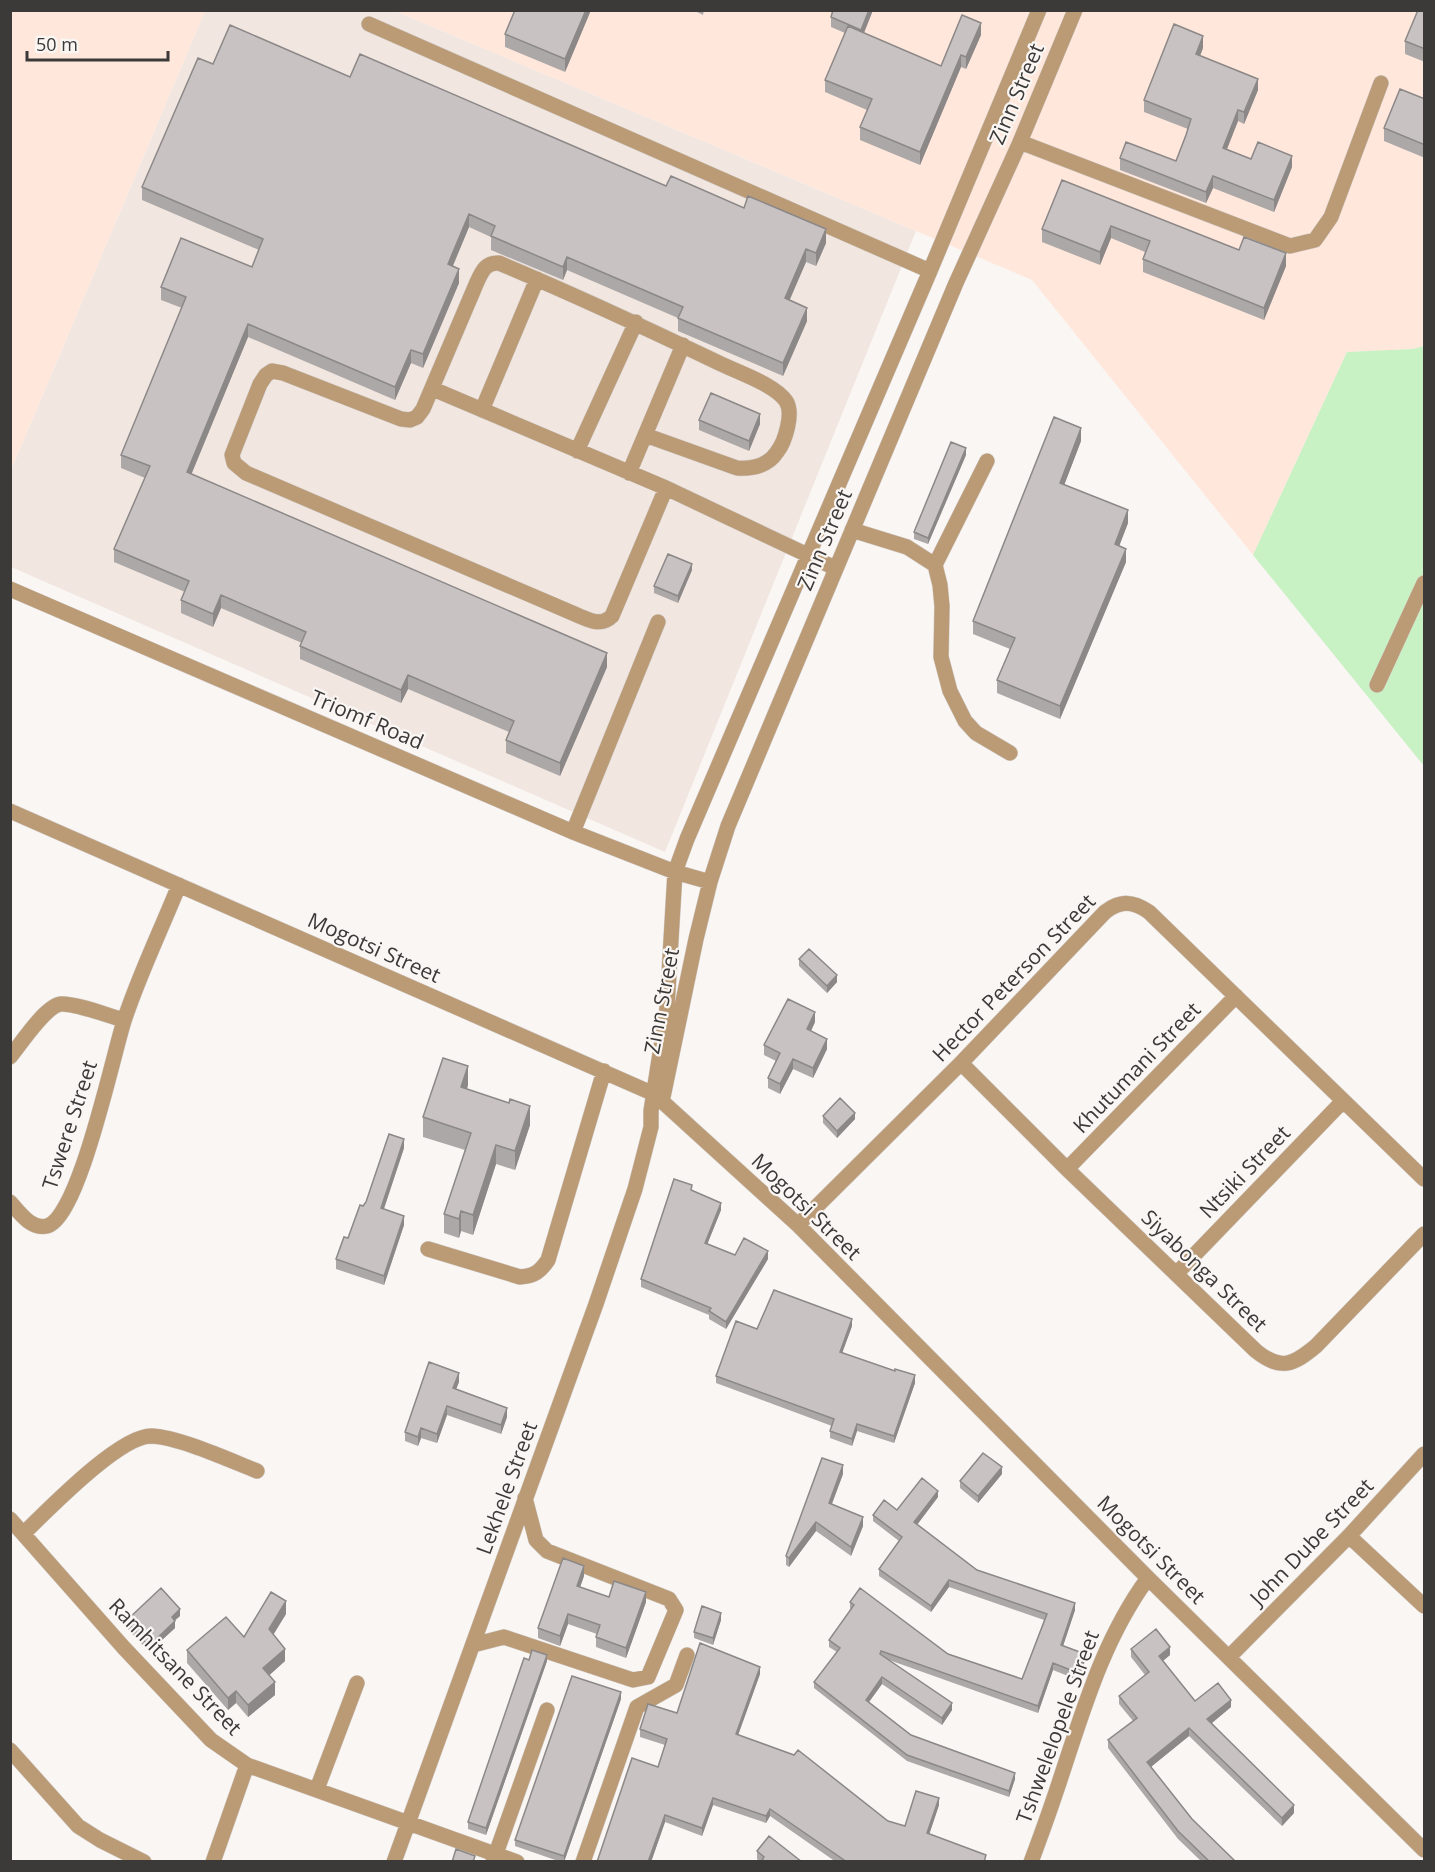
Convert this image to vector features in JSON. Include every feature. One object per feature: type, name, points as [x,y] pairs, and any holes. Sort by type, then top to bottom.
[{"type":"street","name":"Zinn Street","points":[[658,1098],[669,989],[675,872],[699,808],[930,271],[1039,10]]},
{"type":"street","name":"Zinn Street","points":[[658,1098],[710,882],[728,826],[956,283],[1020,142],[1075,10]]},
{"type":"street","points":[[369,24],[930,271]]},
{"type":"street","points":[[1020,142],[1290,246],[1314,240],[1331,217],[1381,83]]},
{"type":"street","points":[[645,435],[737,468],[749,469],[760,466],[779,451],[789,420],[789,410],[785,400],[765,385],[636,322],[500,263],[492,262],[477,282],[433,389],[417,417],[410,420],[400,419],[283,373],[272,371],[266,375],[261,384],[232,455],[234,463],[246,473],[597,622],[603,622],[612,616],[666,488]]},
{"type":"street","points":[[482,410],[537,279]]},
{"type":"street","points":[[577,451],[636,322]]},
{"type":"street","points":[[629,473],[683,345]]},
{"type":"street","points":[[433,389],[666,488],[835,568]]},
{"type":"street","points":[[987,461],[935,565],[942,606],[941,657],[950,691],[965,722],[976,733],[1010,753]]},
{"type":"street","points":[[852,530],[907,547],[935,565]]},
{"type":"street","points":[[1377,685],[1424,584]]},
{"type":"street","name":"Triomf Road","points":[[10,589],[573,832],[675,872],[710,882]]},
{"type":"street","points":[[573,832],[658,622]]},
{"type":"street","name":"Mogotsi Street","points":[[10,811],[604,1071],[658,1098],[798,1225],[1148,1578],[1425,1850]]},
{"type":"street","name":"Tswere Street","points":[[10,1202],[24,1218],[34,1225],[47,1226],[59,1218],[68,1202],[82,1168],[124,1020],[179,885]]},
{"type":"street","name":"Hector Peterson Street","points":[[798,1225],[961,1063],[1106,912],[1114,905],[1123,902],[1140,905],[1149,912],[1425,1179]]},
{"type":"street","name":"Khutumani Street","points":[[1067,1169],[1236,996]]},
{"type":"street","points":[[10,1057],[48,1011],[56,1005],[68,1004],[124,1020]]},
{"type":"street","name":"Siyabonga Street","points":[[961,1063],[1067,1169],[1264,1358],[1285,1365],[1299,1360],[1316,1346],[1425,1234]]},
{"type":"street","points":[[428,1249],[519,1277],[533,1276],[542,1270],[548,1260],[604,1071]]},
{"type":"street","name":"Lekhele Street","points":[[394,1862],[600,1294],[635,1189],[658,1098]]},
{"type":"street","name":"Ntsiki Street","points":[[1177,1273],[1343,1101]]},
{"type":"street","points":[[24,1533],[89,1473],[121,1448],[142,1437],[153,1436],[183,1443],[257,1471]]},
{"type":"street","name":"John Dube Street","points":[[1229,1657],[1349,1536],[1425,1454]]},
{"type":"street","points":[[473,1645],[504,1637],[633,1680],[641,1680],[648,1677],[676,1610],[669,1599],[547,1551],[536,1540],[525,1498]]},
{"type":"street","name":"Ramhitsane Street","points":[[10,1519],[124,1648],[211,1740],[247,1765],[410,1822],[494,1858],[517,1862]]},
{"type":"street","points":[[1349,1536],[1425,1606]]},
{"type":"street","name":"Tshwelelopele Street","points":[[1031,1862],[1091,1685],[1118,1626],[1148,1578]]},
{"type":"street","points":[[583,1862],[638,1707],[676,1685],[687,1655]]},
{"type":"street","points":[[317,1789],[357,1683]]},
{"type":"street","points":[[494,1858],[548,1710]]},
{"type":"street","points":[[10,1750],[78,1826],[144,1862]]},
{"type":"street","points":[[213,1862],[247,1765]]},
{"type":"shaded area","points":[[10,11],[205,11],[11,470]]},
{"type":"shaded area","points":[[205,11],[395,11],[916,231],[665,852],[11,567],[11,470]]},
{"type":"shaded area","points":[[395,11],[1424,11],[1424,346],[1412,349],[1347,352],[1253,555],[1032,280]]},
{"type":"green space","points":[[1424,346],[1424,766],[1253,555],[1347,352],[1412,349]]},
{"type":"building","points":[[515,10],[586,10],[565,59],[505,34]]},
{"type":"building","points":[[833,10],[869,10],[861,30],[831,17]]},
{"type":"building","points":[[1418,10],[1425,10],[1425,49],[1405,41]]},
{"type":"building","points":[[962,15],[981,23],[966,57],[961,55],[920,152],[860,127],[872,99],[825,80],[848,26],[941,66]]},
{"type":"building","points":[[1174,24],[1203,36],[1196,54],[1258,79],[1244,112],[1238,110],[1223,148],[1251,159],[1258,142],[1292,156],[1274,200],[1213,176],[1206,192],[1120,158],[1126,142],[1176,161],[1191,119],[1144,100]]},
{"type":"building","points":[[230,25],[350,77],[360,54],[666,186],[671,176],[744,208],[748,196],[826,229],[816,253],[806,249],[785,298],[807,308],[783,363],[678,318],[683,307],[567,257],[563,267],[491,236],[495,226],[469,214],[448,264],[459,269],[423,354],[411,350],[395,387],[248,324],[187,472],[607,653],[560,763],[506,740],[514,721],[408,675],[401,690],[300,646],[306,632],[221,595],[213,614],[181,600],[189,581],[114,549],[150,466],[121,455],[186,297],[161,287],[181,238],[252,267],[263,239],[142,187],[198,58],[213,64]]},
{"type":"building","points":[[1400,89],[1425,99],[1425,145],[1384,128]]},
{"type":"building","points":[[1062,180],[1239,250],[1244,237],[1286,253],[1264,308],[1143,259],[1150,241],[1111,226],[1100,252],[1042,229]]},
{"type":"building","points":[[711,393],[760,414],[749,441],[699,420]]},
{"type":"building","points":[[1054,417],[1081,428],[1060,483],[1128,510],[1115,544],[1126,549],[1060,706],[997,680],[1015,638],[973,621]]},
{"type":"building","points":[[951,442],[966,448],[928,538],[914,532]]},
{"type":"building","points":[[668,554],[692,564],[678,596],[654,586]]},
{"type":"building","points":[[809,949],[837,975],[827,986],[799,959]]},
{"type":"building","points":[[788,999],[815,1012],[807,1029],[827,1039],[813,1068],[793,1059],[780,1084],[768,1078],[780,1053],[764,1045]]},
{"type":"building","points":[[443,1058],[468,1066],[461,1087],[509,1103],[510,1099],[530,1106],[515,1151],[496,1145],[473,1215],[461,1211],[459,1219],[444,1214],[471,1133],[423,1117]]},
{"type":"building","points":[[840,1098],[855,1113],[837,1131],[823,1116]]},
{"type":"building","points":[[389,1134],[404,1139],[381,1208],[404,1216],[384,1276],[336,1259],[344,1237],[348,1238],[360,1205],[363,1206],[366,1202]]},
{"type":"building","points":[[674,1179],[692,1185],[691,1190],[721,1203],[705,1243],[735,1255],[744,1238],[768,1251],[726,1322],[709,1311],[711,1308],[641,1279]]},
{"type":"building","points":[[774,1290],[852,1319],[840,1352],[895,1371],[895,1369],[915,1375],[894,1436],[857,1424],[852,1439],[830,1431],[834,1419],[716,1376],[736,1321],[757,1329]]},
{"type":"building","points":[[429,1362],[459,1373],[453,1388],[507,1408],[501,1425],[447,1406],[437,1434],[421,1428],[418,1437],[405,1432]]},
{"type":"building","points":[[983,1453],[1002,1467],[978,1496],[960,1481]]},
{"type":"building","points":[[822,1458],[843,1465],[829,1503],[863,1517],[851,1547],[816,1522],[789,1558],[786,1556]]},
{"type":"building","points":[[922,1478],[938,1491],[914,1522],[977,1570],[1075,1603],[1061,1645],[1085,1654],[1078,1673],[1053,1663],[1038,1706],[881,1651],[880,1654],[952,1703],[942,1718],[882,1677],[866,1700],[911,1735],[1015,1773],[1009,1791],[907,1755],[814,1682],[840,1648],[829,1640],[854,1605],[850,1602],[860,1588],[948,1654],[1022,1679],[1047,1614],[949,1580],[931,1606],[879,1569],[902,1537],[873,1515],[884,1500],[897,1510]]},
{"type":"building","points":[[563,1558],[584,1566],[577,1586],[609,1597],[614,1581],[646,1592],[626,1648],[596,1637],[600,1625],[568,1614],[560,1636],[538,1628]]},
{"type":"building","points":[[161,1588],[180,1609],[172,1617],[175,1621],[149,1646],[126,1621]]},
{"type":"building","points":[[271,1592],[286,1601],[269,1629],[285,1649],[263,1668],[275,1682],[248,1705],[236,1691],[228,1698],[187,1650],[226,1617],[244,1637]]},
{"type":"building","points":[[702,1606],[721,1613],[713,1638],[694,1632]]},
{"type":"building","points":[[1156,1629],[1170,1647],[1159,1656],[1195,1701],[1218,1683],[1231,1700],[1207,1719],[1294,1805],[1282,1818],[1189,1728],[1147,1762],[1192,1819],[1236,1862],[1210,1862],[1178,1831],[1108,1740],[1137,1718],[1119,1696],[1149,1672],[1131,1649]]},
{"type":"building","points":[[700,1643],[760,1667],[736,1734],[794,1755],[798,1750],[888,1821],[905,1826],[916,1791],[939,1798],[927,1833],[986,1855],[984,1862],[847,1862],[770,1809],[766,1816],[713,1798],[702,1828],[665,1815],[648,1862],[597,1862],[632,1758],[658,1767],[667,1739],[640,1729],[648,1704],[677,1713]]},
{"type":"building","points":[[532,1650],[547,1655],[486,1828],[468,1822],[524,1658],[529,1660]]},
{"type":"building","points":[[572,1676],[621,1692],[564,1856],[515,1840]]},
{"type":"building","points":[[769,1836],[802,1862],[761,1862],[764,1857],[757,1851]]},
{"type":"building","points":[[456,1849],[475,1856],[473,1862],[452,1862]]}]
